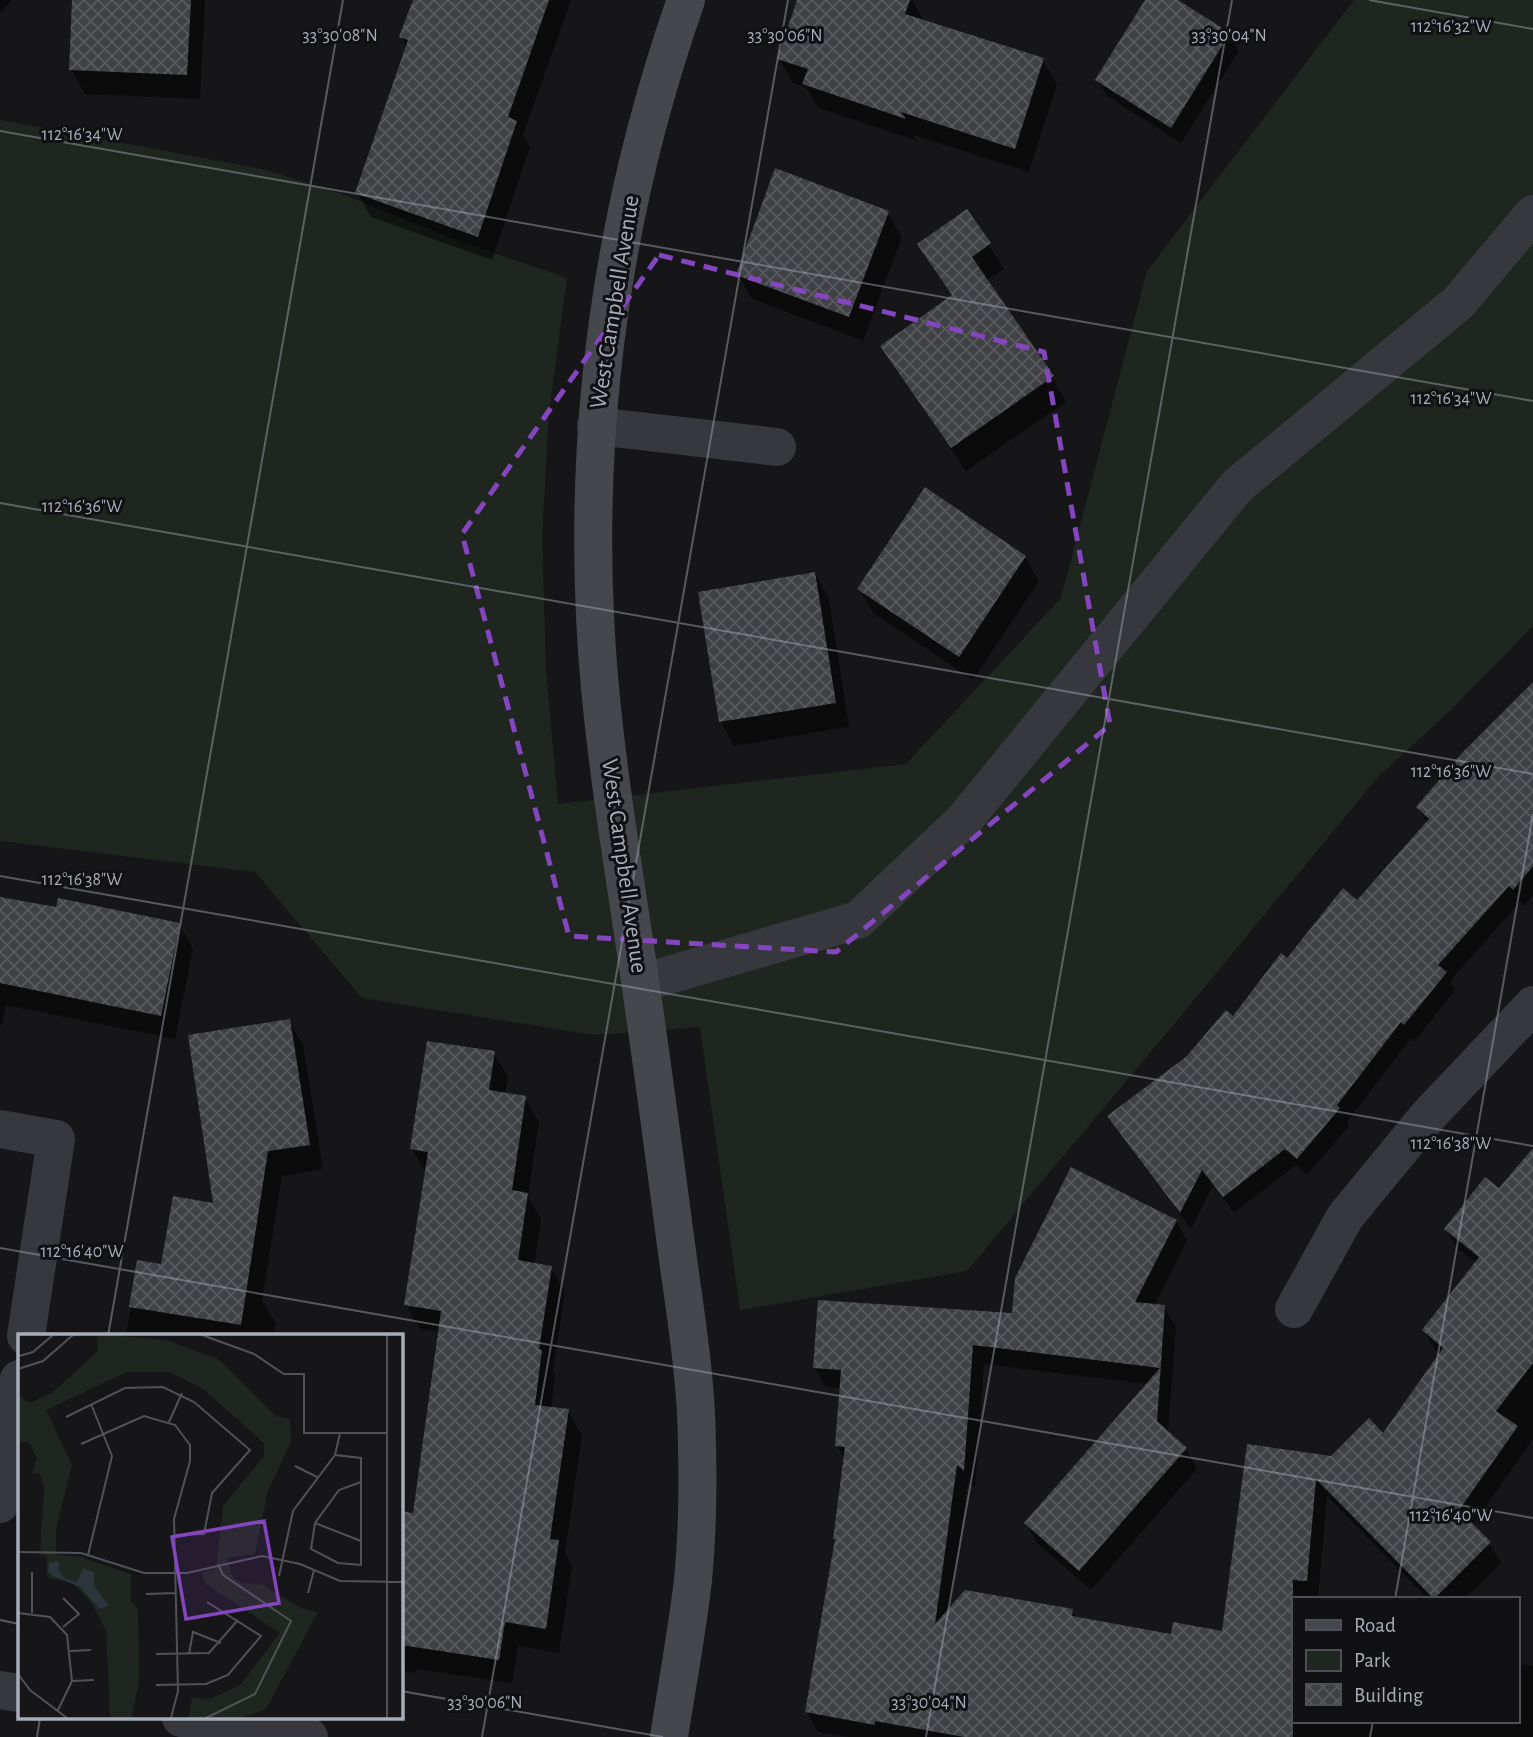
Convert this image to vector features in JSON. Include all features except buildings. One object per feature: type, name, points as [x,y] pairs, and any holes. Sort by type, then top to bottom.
[{"type":"street","name":"West Campbell Avenue","points":[[669,1737],[693,1578],[697,1445],[684,1307],[607,749],[595,620],[593,549],[596,426],[616,262],[656,88],[685,0]]},
{"type":"street","points":[[641,983],[858,920],[964,820],[1237,486],[1459,302],[1533,214]]},
{"type":"street","points":[[596,426],[777,447]]},
{"type":"street","points":[[1294,1309],[1345,1217],[1427,1117],[1533,1005]]},
{"type":"street","points":[[0,1129],[56,1139],[26,1334]]},
{"type":"street","points":[[0,1504],[18,1386]]},
{"type":"street","points":[[0,1690],[18,1693]]},
{"type":"street","points":[[194,1720],[309,1737]]},
{"type":"highlighted area","points":[[659,255],[1044,352],[1110,725],[836,952],[569,936],[462,534]]},
{"type":"green space","points":[[1354,0],[1533,0],[1533,626],[1452,709],[1378,777],[967,1271],[740,1310],[700,1027],[595,1035],[362,998],[255,872],[0,841],[0,120],[266,170],[339,193],[467,244],[567,278],[549,412],[542,537],[546,669],[558,804],[906,764],[1061,598],[1147,271]]}]
